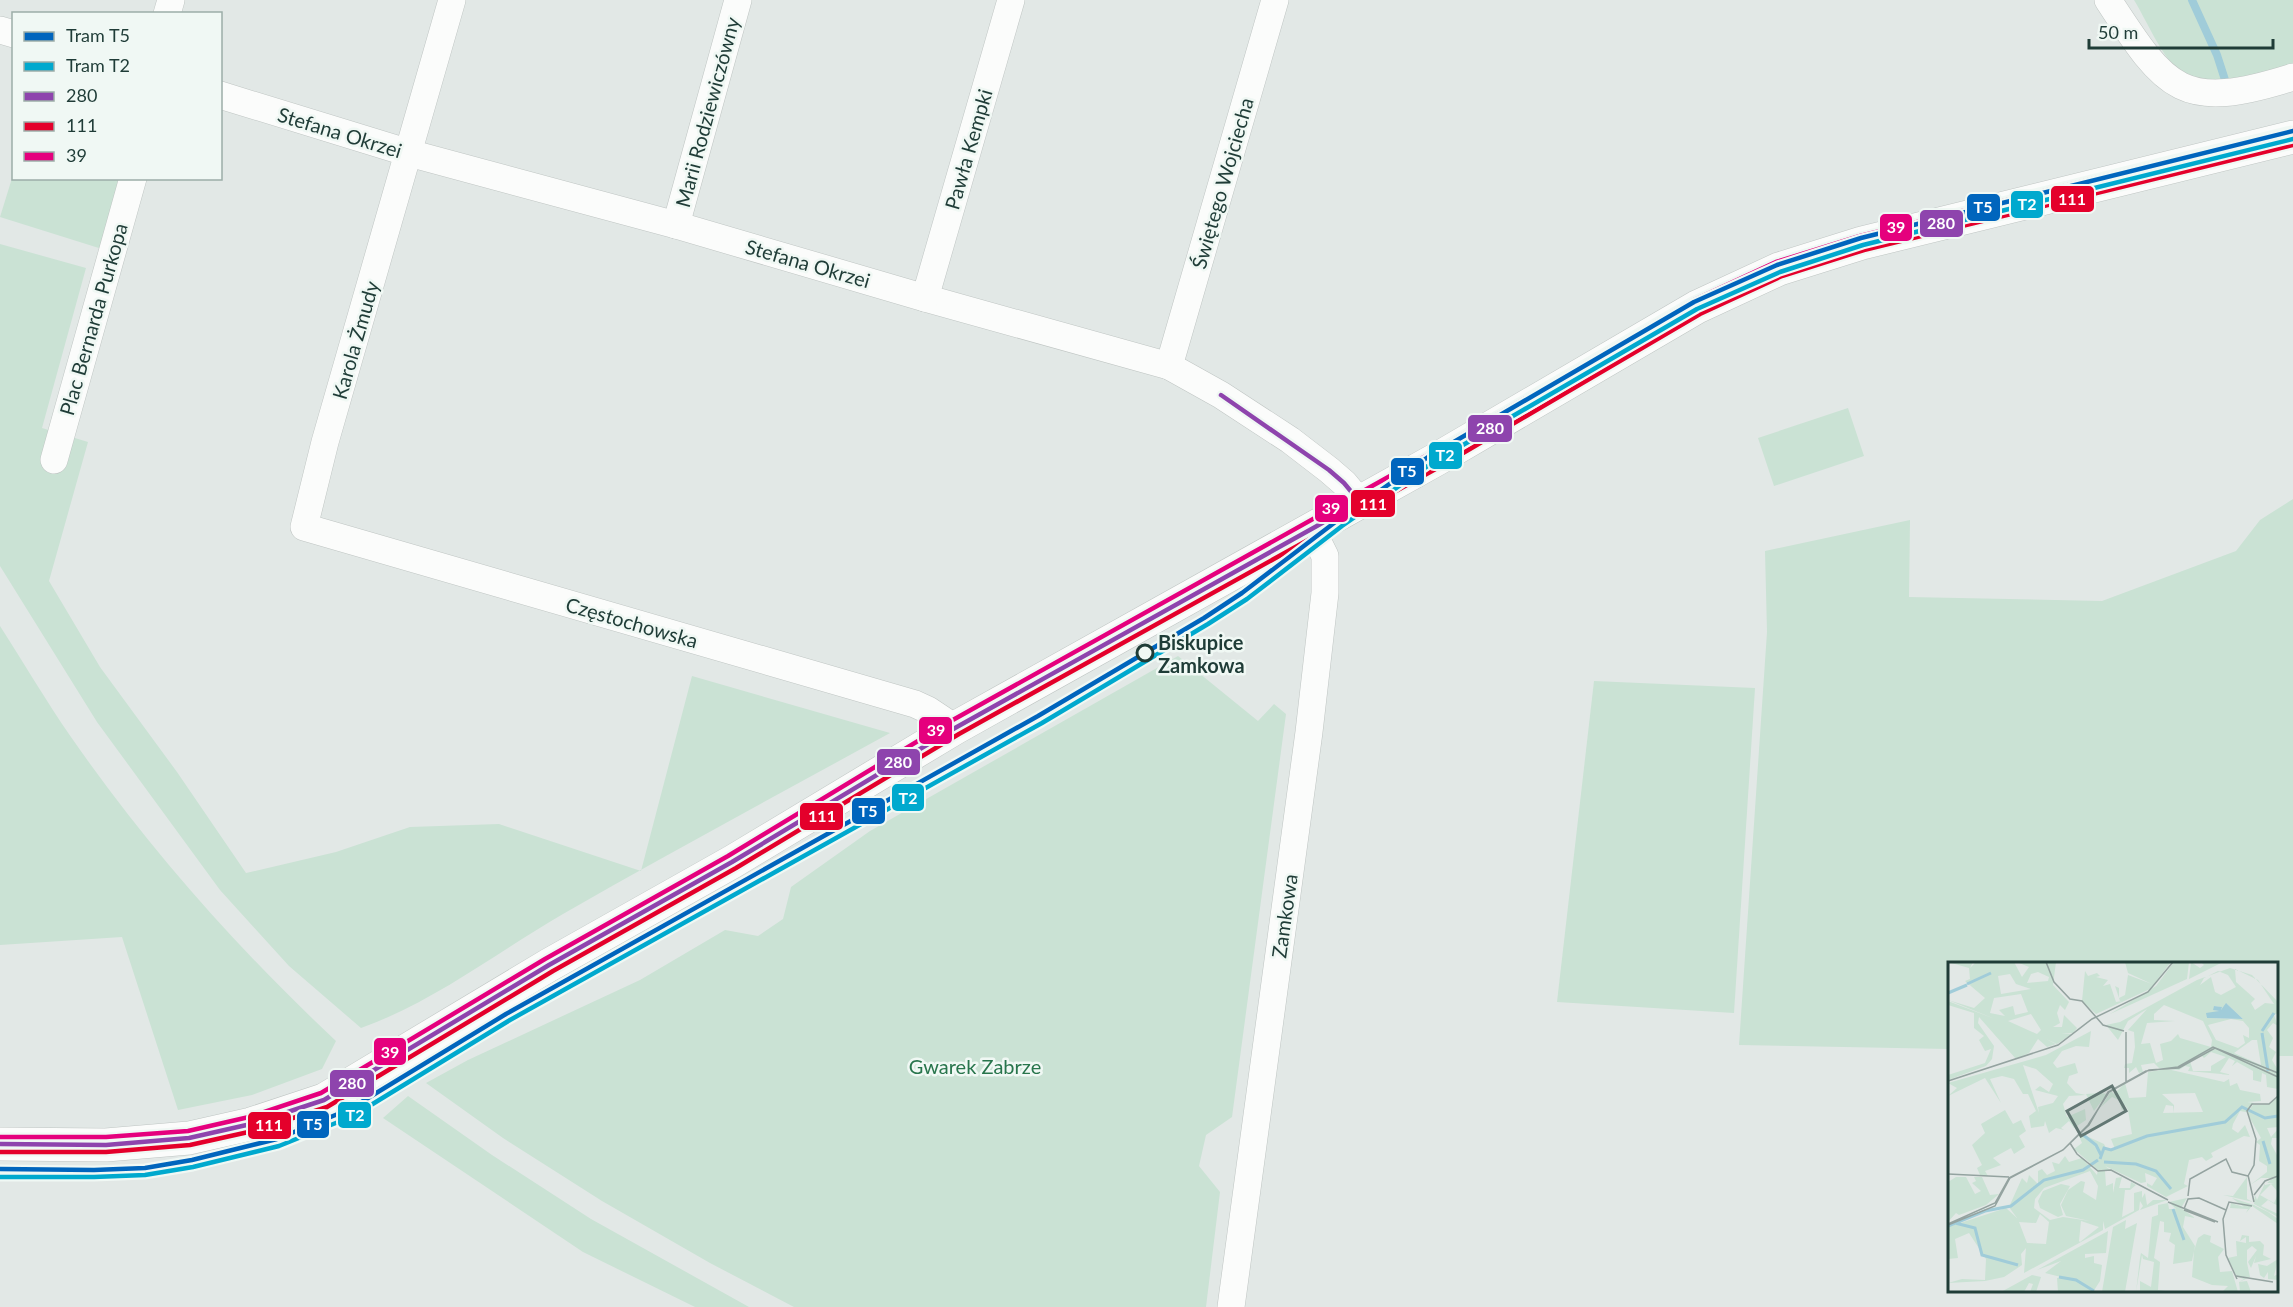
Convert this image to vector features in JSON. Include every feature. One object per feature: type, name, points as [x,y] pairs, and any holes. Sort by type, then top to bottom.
[{"type":"street","name":"Karola Żmudy","points":[[304,527],[325,442],[452,0]]},
{"type":"street","name":"Marii Rodziewiczówny","points":[[676,225],[738,0]]},
{"type":"street","name":"Pawła Kempki","points":[[925,298],[1011,0]]},
{"type":"street","name":"Świętego Wojciecha","points":[[1169,366],[1275,0]]},
{"type":"street","points":[[2108,0],[2138,47],[2164,76],[2188,90],[2217,94],[2257,88],[2293,77]]},
{"type":"street","name":"Stefana Okrzei","points":[[222,96],[409,153],[676,225],[1169,366],[1221,395],[1290,440],[1344,483],[1359,501]]},
{"type":"street","points":[[0,1144],[106,1145],[189,1138],[251,1124],[324,1100],[549,965],[732,862],[955,728],[1437,459],[1697,307],[1779,269],[1862,243],[2293,137]]},
{"type":"street","name":"Plac Bernarda Purkopa","points":[[54,460],[132,180]]},
{"type":"street","name":"Częstochowska","points":[[304,527],[915,704],[955,728]]},
{"type":"street","name":"Zamkowa","points":[[1231,1307],[1312,710],[1325,593],[1325,556],[1311,528]]},
{"type":"green space","points":[[2134,0],[2293,0],[2293,68],[2233,80],[2218,81],[2189,75],[2176,67],[2165,55]]},
{"type":"green space","points":[[12,178],[122,180],[102,249],[0,217]]},
{"type":"green space","points":[[0,244],[86,268],[42,428],[88,442],[49,581],[100,667],[177,772],[246,873],[336,852],[410,827],[499,824],[640,871],[563,914],[439,991],[414,1005],[361,1028],[289,966],[220,890],[97,722],[0,566]]},
{"type":"green space","points":[[1848,408],[1864,456],[1774,486],[1758,438]]},
{"type":"green space","points":[[2293,499],[2293,1056],[2278,1056],[2278,962],[1948,962],[1948,1049],[1739,1045],[1767,632],[1765,551],[1910,520],[1909,597],[2102,601],[2236,551],[2260,520]]},
{"type":"green space","points":[[0,626],[71,737],[163,858],[229,934],[336,1041],[322,1069],[252,1095],[178,1110],[122,937],[0,945]]},
{"type":"green space","name":"Gwarek Zabrze","points":[[1178,656],[1258,721],[1274,704],[1286,714],[1232,1117],[1206,1135],[1199,1166],[1220,1192],[1206,1307],[794,1307],[710,1263],[602,1201],[503,1138],[426,1083],[468,1060],[640,980],[725,930],[758,936],[783,919],[791,887],[870,831]]},
{"type":"green space","points":[[692,676],[890,733],[726,823],[641,870]]},
{"type":"green space","points":[[1594,681],[1755,688],[1734,1013],[1557,1002]]},
{"type":"green space","points":[[408,1096],[492,1155],[591,1219],[749,1307],[695,1307],[583,1252],[383,1118]]},
{"type":"waterway","points":[[2192,0],[2217,55],[2227,86]]},
{"type":"tram line","name":"T5","points":[[0,1169],[145,1168],[192,1160],[277,1139],[350,1109],[506,1014],[1038,716],[1204,618],[1242,593],[1338,520],[1428,457],[1694,302],[1777,265],[1861,238],[2293,131]]},
{"type":"tram line","name":"T2","points":[[0,1177],[145,1175],[193,1167],[279,1146],[353,1116],[510,1020],[1042,723],[1208,624],[1247,599],[1342,526],[1432,463],[1697,309],[1780,272],[1863,245],[2293,139]]},
{"type":"transit line","name":"39","points":[[0,1137],[106,1137],[188,1131],[249,1117],[321,1093],[545,959],[728,856],[951,721],[1433,452],[1694,300],[1776,262],[1860,236],[2291,130]]},
{"type":"transit line","name":"280","points":[[0,1144],[106,1145],[189,1138],[251,1124],[324,1100],[549,965],[732,862],[955,728],[1437,459],[1697,307],[1779,269],[1862,243],[2293,137]]},
{"type":"transit line","name":"111","points":[[0,1152],[106,1152],[190,1145],[253,1131],[327,1107],[553,971],[736,868],[959,734],[1441,466],[1700,314],[1782,276],[1864,250],[2293,145]]},
{"type":"transit line","name":"280","points":[[1221,395],[1329,470],[1359,501]]},
{"type":"place","name":"Biskupice Zamkowa","points":[[1145,653]]}]
